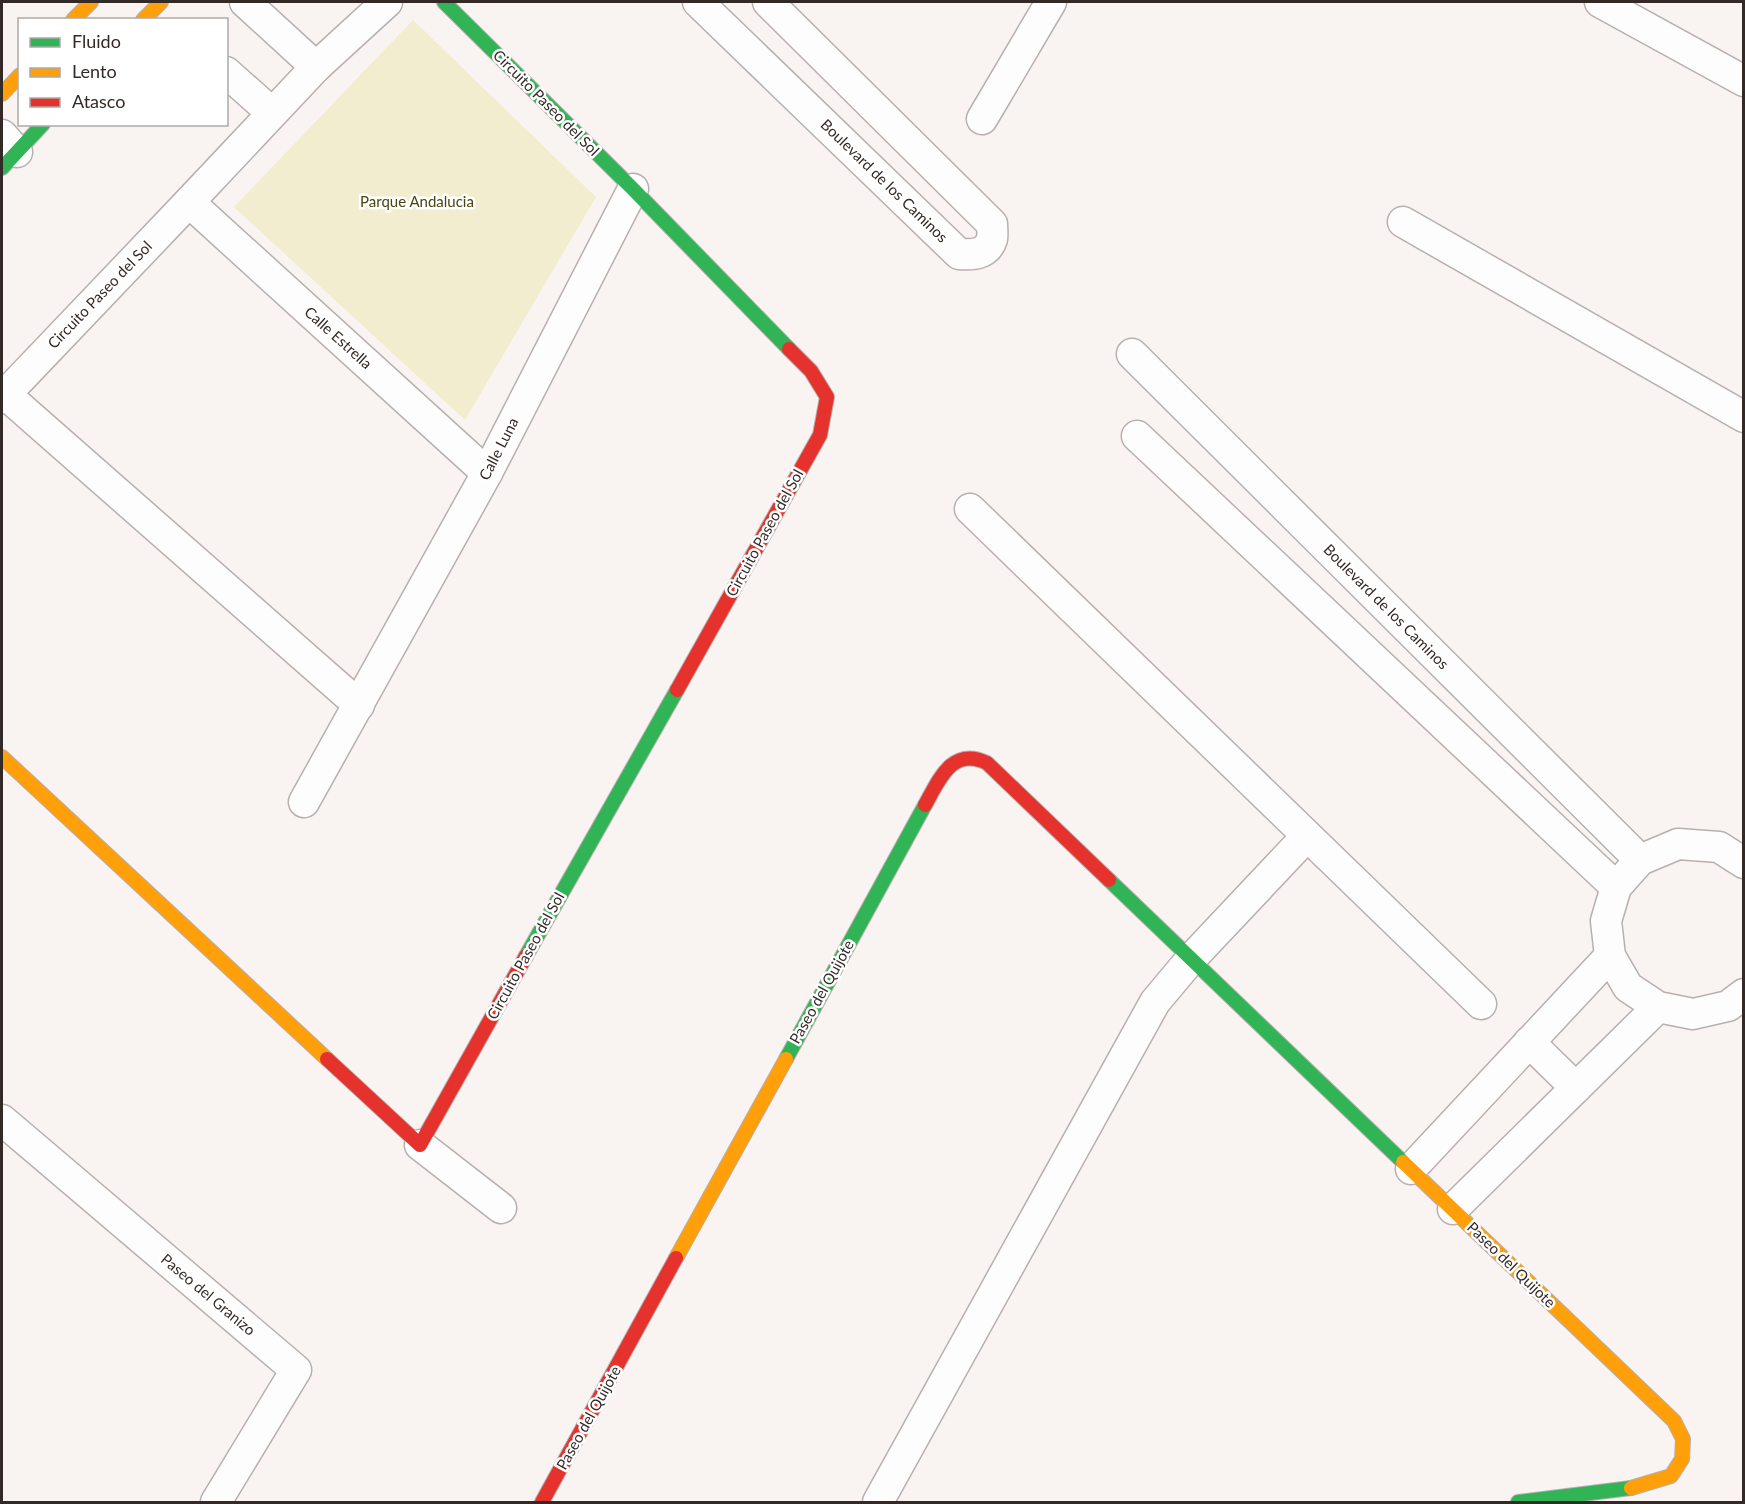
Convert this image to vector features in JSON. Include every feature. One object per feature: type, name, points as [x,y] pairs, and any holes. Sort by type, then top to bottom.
[{"type":"street","points":[[75,18],[91,2]]},
{"type":"street","points":[[245,2],[316,68]]},
{"type":"street","name":"Circuito Paseo del Sol","points":[[3,396],[272,113],[316,68],[387,2]]},
{"type":"street","name":"Circuito Paseo del Sol","points":[[420,1145],[820,435],[827,397],[811,371],[633,189],[444,2]]},
{"type":"street","name":"Boulevard de los Caminos","points":[[698,2],[959,254],[975,255],[986,249],[992,239],[992,224],[768,2]]},
{"type":"street","points":[[1600,2],[1743,81]]},
{"type":"street","points":[[982,119],[1042,6]]},
{"type":"street","points":[[228,74],[272,113]]},
{"type":"street","points":[[2,94],[18,77]]},
{"type":"street","points":[[7,152],[40,126]]},
{"type":"street","name":"Calle Luna","points":[[304,802],[487,473],[633,189]]},
{"type":"street","name":"Calle Estrella","points":[[189,202],[487,473]]},
{"type":"street","points":[[1403,222],[1743,417]]},
{"type":"street","name":"Boulevard de los Caminos","points":[[1132,354],[1640,860]]},
{"type":"street","points":[[3,396],[359,705]]},
{"type":"street","points":[[1137,436],[1616,887]]},
{"type":"street","points":[[970,509],[1481,1004]]},
{"type":"street","points":[[2,756],[420,1145],[501,1208]]},
{"type":"street","name":"Paseo del Quijote","points":[[542,1503],[942,774],[959,759],[976,758],[987,763],[1674,1421],[1683,1439],[1682,1459],[1671,1476],[1638,1487],[1518,1503]]},
{"type":"street","points":[[878,1503],[1155,1002],[1191,958],[1307,836]]},
{"type":"street","points":[[1739,852],[1719,847],[1678,844],[1640,860],[1616,887],[1606,921],[1610,956],[1628,987],[1658,1007],[1693,1014],[1728,1006],[1743,994]]},
{"type":"street","points":[[1411,1169],[1610,956]]},
{"type":"street","points":[[1453,1209],[1658,1007]]},
{"type":"street","points":[[1529,1042],[1576,1088]]},
{"type":"street","name":"Paseo del Granizo","points":[[2,1120],[296,1370],[216,1503]]},
{"type":"green space","name":"Parque Andalucia","points":[[413,20],[596,197],[465,420],[234,207]]},
{"type":"traffic: fast","points":[[444,2],[633,189],[789,349]]},
{"type":"traffic: fast","points":[[2,168],[41,126]]},
{"type":"traffic: fast","points":[[526,956],[677,690]]},
{"type":"traffic: fast","points":[[786,1059],[925,805]]},
{"type":"traffic: fast","points":[[1109,880],[1403,1162]]},
{"type":"traffic: fast","points":[[1518,1502],[1631,1488]]},
{"type":"traffic: slow","points":[[75,18],[91,2]]},
{"type":"traffic: slow","points":[[145,18],[161,2]]},
{"type":"traffic: slow","points":[[2,94],[18,77]]},
{"type":"traffic: slow","points":[[2,757],[327,1059]]},
{"type":"traffic: slow","points":[[676,1258],[786,1059]]},
{"type":"traffic: slow","points":[[1403,1162],[1674,1421],[1683,1439],[1682,1459],[1671,1476],[1631,1488]]},
{"type":"traffic: jam","points":[[677,690],[820,435],[827,397],[811,371],[789,349]]},
{"type":"traffic: jam","points":[[925,805],[942,776],[956,762],[975,759],[987,763],[1109,880]]},
{"type":"traffic: jam","points":[[327,1059],[420,1145],[526,956]]},
{"type":"traffic: jam","points":[[542,1502],[676,1258]]}]
